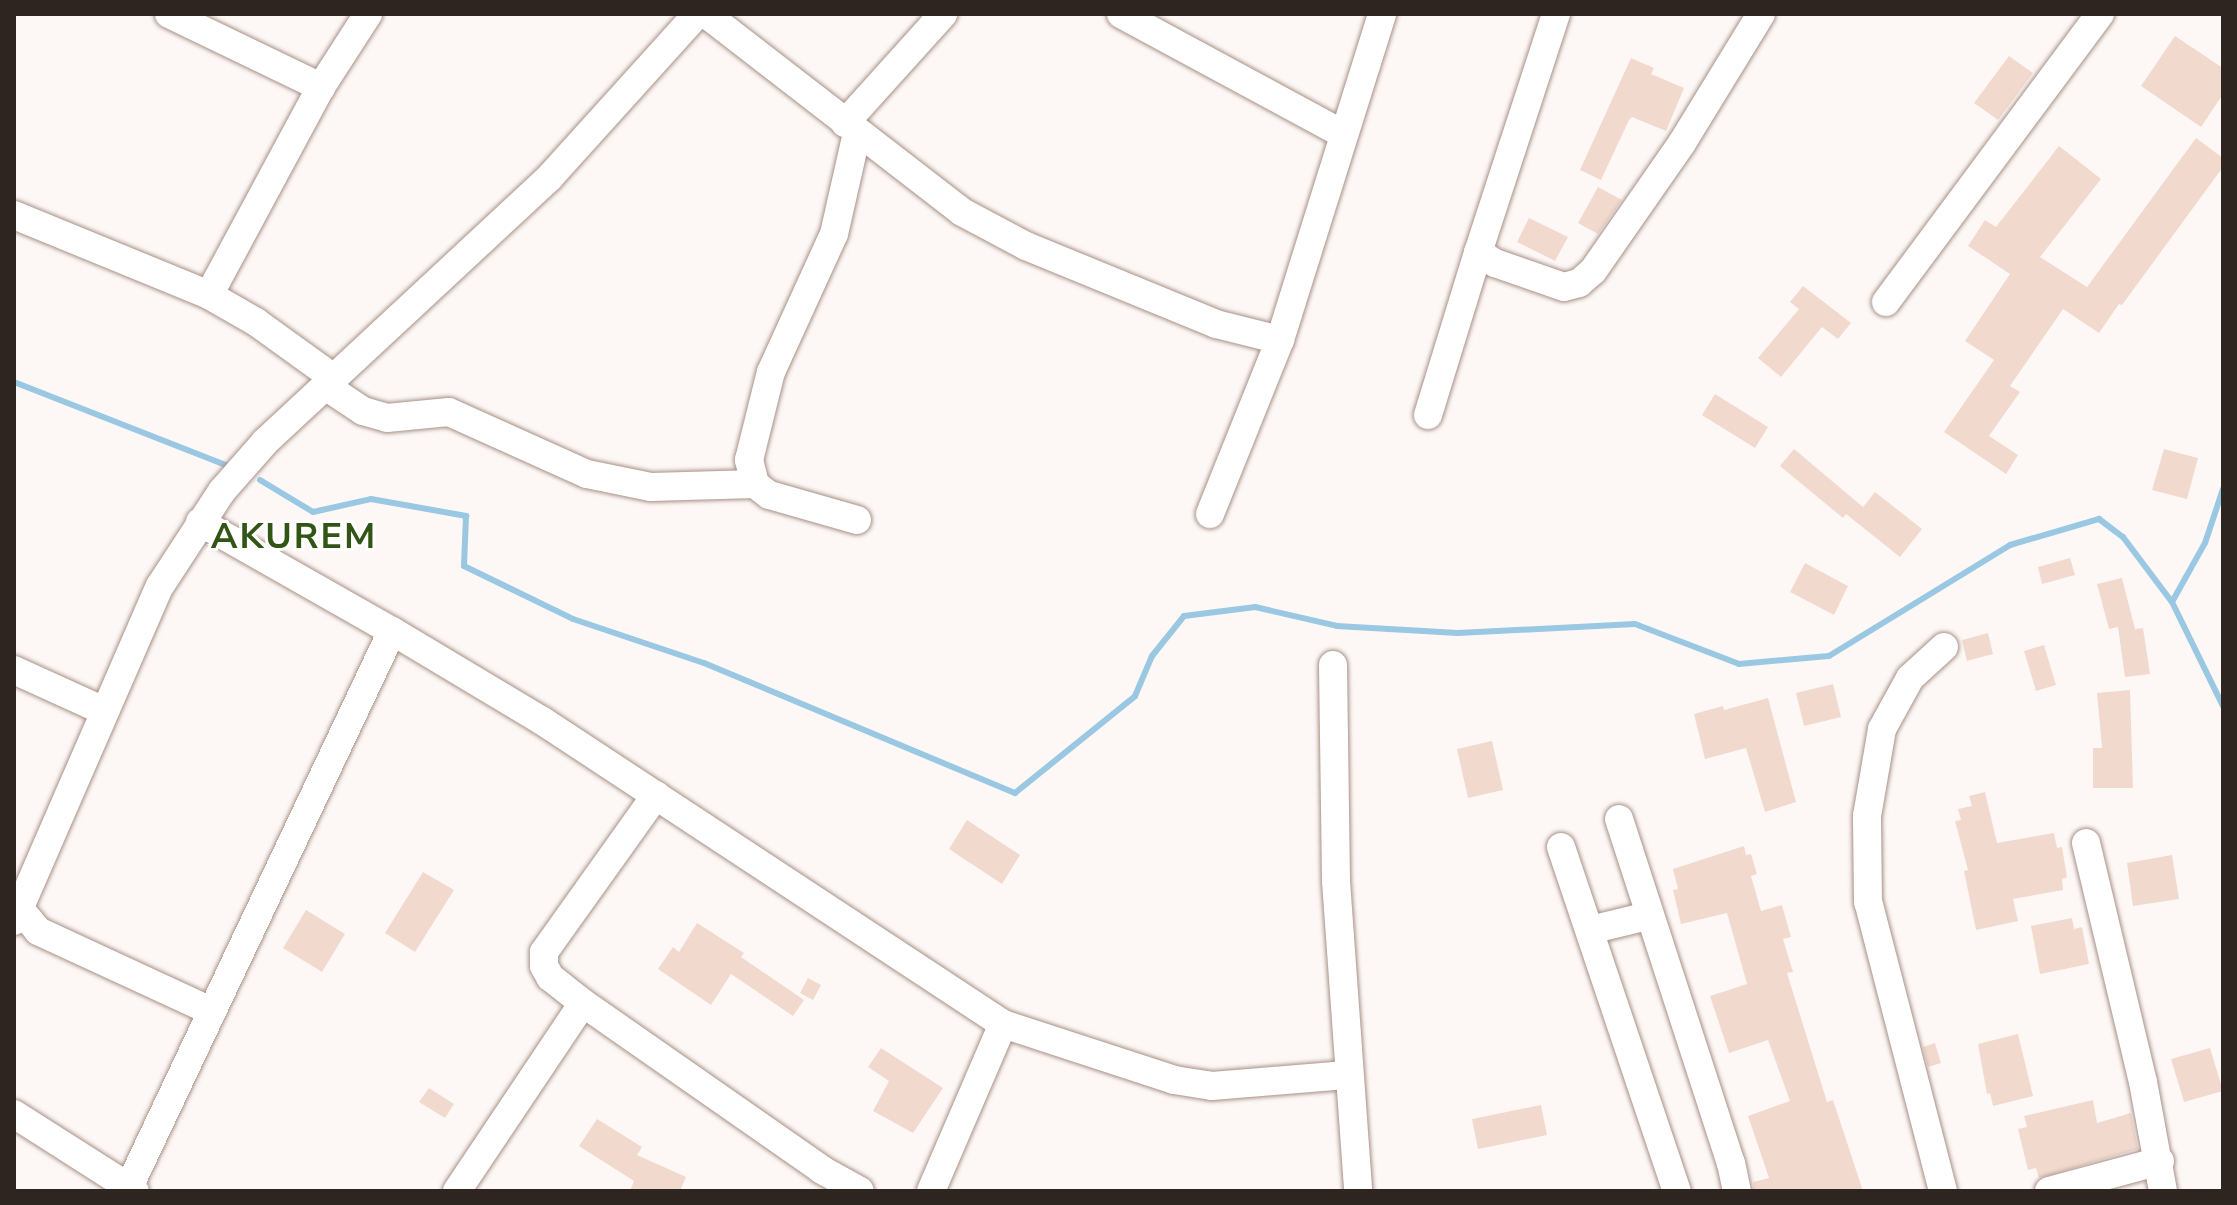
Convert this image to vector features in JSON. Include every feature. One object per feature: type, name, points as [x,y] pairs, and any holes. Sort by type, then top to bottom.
[{"type":"street","points":[[169,14],[321,87]]},
{"type":"street","points":[[209,295],[321,87],[368,14]]},
{"type":"street","points":[[857,520],[769,495],[755,484],[749,460],[771,372],[834,234],[851,128],[943,14]]},
{"type":"street","points":[[1121,14],[1343,134]]},
{"type":"street","points":[[1210,514],[1280,340],[1382,14]]},
{"type":"street","points":[[1428,415],[1556,14]]},
{"type":"street","points":[[1478,252],[1495,263],[1564,287],[1579,283],[1593,271],[1682,143],[1761,14]]},
{"type":"street","points":[[1886,302],[2100,14]]},
{"type":"street","points":[[211,1011],[38,931],[16,916],[160,586],[200,522],[265,442],[331,383],[500,220],[549,178],[694,16],[962,212],[1026,246],[1216,324],[1280,340]]},
{"type":"street","points":[[14,215],[209,295],[256,322],[363,411],[387,418],[449,412],[587,474],[651,487],[755,484]]},
{"type":"street","points":[[200,522],[392,631],[656,795],[1003,1024],[1174,1080],[1212,1086],[1347,1075]]},
{"type":"street","points":[[14,1114],[132,1189],[211,1011],[392,631]]},
{"type":"street","points":[[1943,1191],[1904,1052],[1868,902],[1867,816],[1882,729],[1910,678],[1944,647]]},
{"type":"street","points":[[1333,665],[1336,881],[1347,1075],[1358,1191]]},
{"type":"street","points":[[14,670],[104,711]]},
{"type":"street","points":[[656,795],[544,952],[544,966],[550,977],[583,1003],[822,1170],[860,1191]]},
{"type":"street","points":[[1619,819],[1648,916],[1731,1163],[1737,1191]]},
{"type":"street","points":[[2086,843],[2160,1161],[2163,1191]]},
{"type":"street","points":[[1561,847],[1677,1191]]},
{"type":"street","points":[[1590,930],[1648,916]]},
{"type":"street","points":[[462,1189],[583,1003]]},
{"type":"street","points":[[931,1191],[1003,1024]]},
{"type":"street","points":[[2049,1191],[2160,1161]]},
{"type":"building","points":[[2175,36],[2223,68],[2223,94],[2201,127],[2141,86]]},
{"type":"building","points":[[2009,56],[2033,73],[1998,120],[1974,103]]},
{"type":"building","points":[[1631,58],[1654,68],[1651,74],[1684,88],[1666,131],[1632,117],[1629,120],[1601,180],[1580,170]]},
{"type":"building","points":[[2196,138],[2223,158],[2223,167],[2122,305],[2119,304],[2099,333],[2063,309],[2010,386],[2020,392],[1989,436],[2018,455],[2006,474],[1944,432],[1994,360],[1965,341],[2010,274],[1968,246],[1985,220],[1996,227],[2059,146],[2101,179],[2040,257],[2087,287]]},
{"type":"building","points":[[1598,187],[1622,200],[1598,234],[1578,223]]},
{"type":"building","points":[[1529,218],[1568,237],[1555,261],[1517,242]]},
{"type":"building","points":[[1803,286],[1851,323],[1838,339],[1822,327],[1781,377],[1758,358],[1799,309],[1790,302]]},
{"type":"building","points":[[1715,394],[1768,427],[1755,448],[1702,415]]},
{"type":"building","points":[[1794,449],[1863,507],[1875,492],[1922,529],[1900,557],[1846,514],[1843,518],[1780,466]]},
{"type":"building","points":[[2164,449],[2198,458],[2187,499],[2152,490]]},
{"type":"building","points":[[2070,558],[2075,575],[2042,584],[2038,567]]},
{"type":"building","points":[[1805,563],[1848,586],[1834,615],[1790,592]]},
{"type":"building","points":[[2122,578],[2135,629],[2143,628],[2150,674],[2125,677],[2118,627],[2109,629],[2097,584]]},
{"type":"building","points":[[1988,633],[1993,654],[1967,661],[1962,640]]},
{"type":"building","points":[[2044,645],[2056,685],[2036,691],[2024,651]]},
{"type":"building","points":[[1833,684],[1841,717],[1804,726],[1796,693]]},
{"type":"building","points":[[2130,690],[2133,788],[2093,788],[2093,748],[2102,748],[2097,693]]},
{"type":"building","points":[[1768,698],[1796,802],[1765,812],[1746,748],[1705,759],[1694,714],[1723,706],[1724,710]]},
{"type":"building","points":[[1492,741],[1503,790],[1468,798],[1457,749]]},
{"type":"building","points":[[1985,792],[1997,843],[2054,833],[2057,848],[2062,847],[2067,877],[2062,879],[2063,890],[2013,899],[2018,921],[1976,930],[1964,871],[1968,870],[1955,821],[1961,820],[1958,809],[1972,806],[1969,796]]},
{"type":"building","points":[[967,820],[1020,855],[1002,884],[949,849]]},
{"type":"building","points":[[1744,846],[1746,855],[1751,854],[1757,874],[1751,876],[1761,911],[1782,905],[1791,937],[1783,939],[1793,972],[1787,973],[1827,1102],[1833,1100],[1863,1191],[1754,1191],[1753,1182],[1769,1178],[1748,1116],[1790,1101],[1768,1040],[1729,1053],[1710,996],[1747,984],[1727,913],[1681,924],[1673,890],[1678,889],[1673,869]]},
{"type":"building","points":[[2172,855],[2179,899],[2133,906],[2127,863]]},
{"type":"building","points":[[423,872],[454,890],[415,952],[385,933]]},
{"type":"building","points":[[306,910],[345,934],[322,972],[283,948]]},
{"type":"building","points":[[2072,918],[2074,929],[2082,927],[2089,964],[2040,974],[2031,926]]},
{"type":"building","points":[[697,923],[744,953],[741,957],[804,1000],[793,1016],[731,974],[711,1005],[658,969],[673,947],[679,952]]},
{"type":"building","points":[[808,978],[821,985],[813,1000],[800,993]]},
{"type":"building","points":[[2018,1034],[2033,1096],[1993,1106],[1990,1093],[1987,1094],[1978,1044]]},
{"type":"building","points":[[1935,1043],[1941,1063],[1928,1067],[1923,1047]]},
{"type":"building","points":[[881,1048],[943,1088],[913,1133],[873,1111],[889,1081],[868,1067]]},
{"type":"building","points":[[2210,1048],[2223,1091],[2184,1102],[2171,1059]]},
{"type":"building","points":[[429,1088],[454,1104],[445,1118],[419,1102]]},
{"type":"building","points":[[2093,1100],[2097,1123],[2131,1113],[2138,1149],[2039,1178],[2036,1168],[2028,1170],[2018,1129],[2027,1127],[2024,1116]]},
{"type":"building","points":[[1541,1105],[1547,1135],[1478,1149],[1472,1119]]},
{"type":"building","points":[[597,1119],[642,1147],[637,1155],[686,1177],[680,1191],[630,1191],[634,1181],[579,1146]]},
{"type":"waterway","points":[[14,382],[226,465]]},
{"type":"waterway","points":[[260,480],[313,512],[371,499],[466,516],[464,566],[573,619],[704,663],[1015,793],[1135,696],[1152,656],[1184,616],[1255,607],[1337,626],[1458,633],[1635,624],[1739,664],[1829,656],[2010,545],[2099,519],[2123,537],[2172,602],[2223,706]]},
{"type":"waterway","points":[[2172,602],[2205,543],[2223,489]]},
{"type":"district","name":"AKUREM","points":[[294,537]]}]
